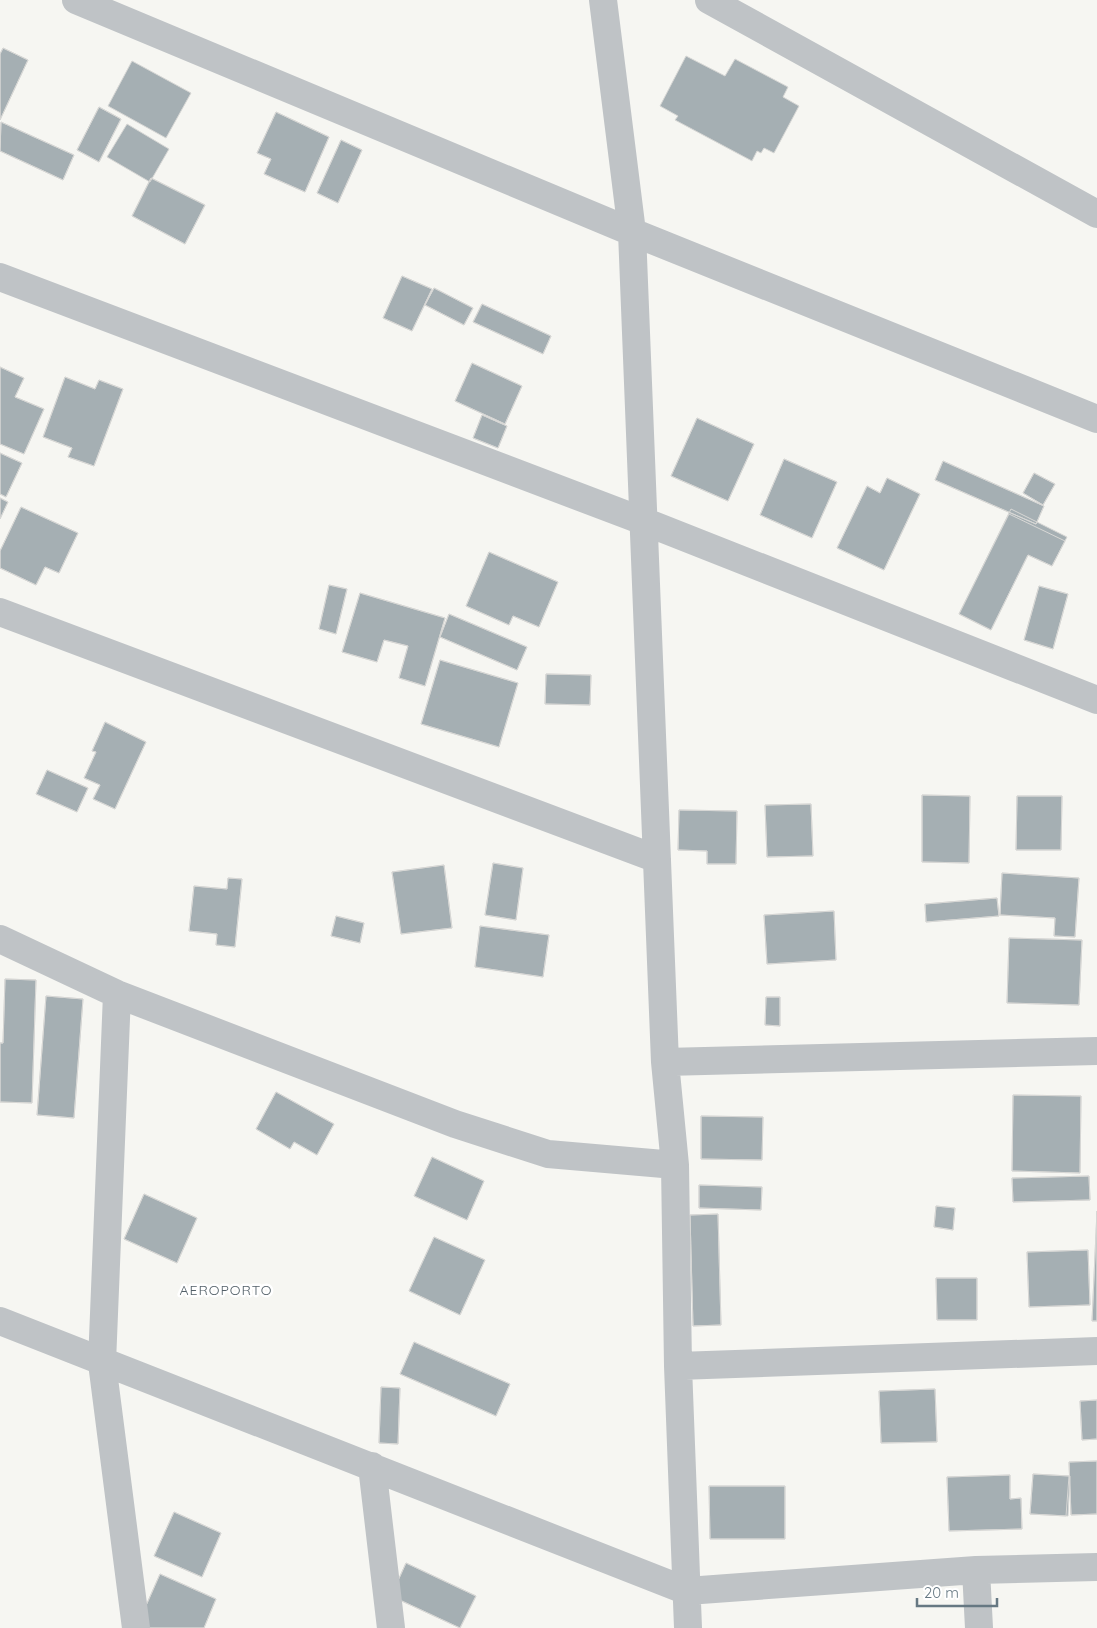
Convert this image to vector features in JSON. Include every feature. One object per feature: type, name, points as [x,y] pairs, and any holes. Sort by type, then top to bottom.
[{"type":"street","points":[[76,0],[632,232],[1097,419]]},
{"type":"street","points":[[603,0],[632,232],[665,1062],[675,1165],[678,1366],[688,1628]]},
{"type":"street","points":[[709,0],[1097,214]]},
{"type":"street","points":[[0,277],[643,521],[1097,700]]},
{"type":"street","points":[[0,612],[657,859]]},
{"type":"street","points":[[0,939],[117,994],[455,1124],[548,1154],[675,1165]]},
{"type":"street","points":[[117,994],[102,1363],[136,1628]]},
{"type":"street","points":[[665,1062],[1097,1051]]},
{"type":"street","points":[[0,1322],[372,1466],[687,1591],[976,1570],[1097,1567]]},
{"type":"street","points":[[678,1366],[1097,1351]]},
{"type":"street","points":[[372,1466],[391,1628]]},
{"type":"street","points":[[976,1570],[979,1628]]},
{"type":"building","points":[[3,48],[28,60],[0,120],[0,54]]},
{"type":"building","points":[[3,48],[28,60],[0,120],[0,54]]},
{"type":"building","points":[[686,56],[725,76],[735,59],[788,87],[783,97],[799,106],[774,153],[764,148],[761,153],[757,151],[752,161],[675,120],[678,116],[660,106]]},
{"type":"building","points":[[132,61],[191,93],[166,138],[108,106]]},
{"type":"building","points":[[99,107],[121,119],[99,162],[77,150]]},
{"type":"building","points":[[99,107],[121,119],[99,162],[77,150]]},
{"type":"building","points":[[276,112],[329,137],[305,192],[264,174],[271,159],[257,153]]},
{"type":"building","points":[[276,112],[329,137],[305,192],[264,174],[271,159],[257,153]]},
{"type":"building","points":[[1,122],[74,155],[63,180],[0,151]]},
{"type":"building","points":[[1,122],[74,155],[63,180],[0,151]]},
{"type":"building","points":[[127,124],[169,149],[150,182],[107,157]]},
{"type":"building","points":[[341,140],[362,150],[338,203],[317,193]]},
{"type":"building","points":[[341,140],[362,150],[338,203],[317,193]]},
{"type":"building","points":[[151,178],[205,205],[185,244],[132,216]]},
{"type":"building","points":[[151,178],[205,205],[185,244],[132,216]]},
{"type":"building","points":[[402,276],[432,289],[412,331],[383,318]]},
{"type":"building","points":[[402,276],[432,289],[412,331],[383,318]]},
{"type":"building","points":[[434,288],[473,308],[464,325],[425,305]]},
{"type":"building","points":[[434,288],[473,308],[464,325],[425,305]]},
{"type":"building","points":[[482,304],[551,336],[543,354],[473,322]]},
{"type":"building","points":[[482,304],[551,336],[543,354],[473,322]]},
{"type":"building","points":[[472,363],[522,386],[505,424],[455,401]]},
{"type":"building","points":[[472,363],[522,386],[505,424],[455,401]]},
{"type":"building","points":[[0,367],[24,378],[15,397],[44,409],[24,454],[0,444]]},
{"type":"building","points":[[0,367],[24,378],[15,397],[44,409],[24,454],[0,444]]},
{"type":"building","points":[[65,377],[95,389],[99,380],[123,389],[94,466],[68,457],[72,448],[43,437]]},
{"type":"building","points":[[65,377],[95,389],[99,380],[123,389],[94,466],[68,457],[72,448],[43,437]]},
{"type":"building","points":[[482,415],[507,426],[498,448],[473,438]]},
{"type":"building","points":[[482,415],[507,426],[498,448],[473,438]]},
{"type":"building","points":[[697,418],[754,444],[728,501],[671,476]]},
{"type":"building","points":[[697,418],[754,444],[728,501],[671,476]]},
{"type":"building","points":[[0,453],[22,463],[6,497],[0,494]]},
{"type":"building","points":[[0,453],[22,463],[6,497],[0,494]]},
{"type":"building","points":[[784,459],[837,482],[812,538],[760,515]]},
{"type":"building","points":[[784,459],[837,482],[812,538],[760,515]]},
{"type":"building","points":[[943,461],[1044,506],[1036,524],[935,480]]},
{"type":"building","points":[[943,461],[1044,506],[1036,524],[935,480]]},
{"type":"building","points":[[1034,473],[1055,484],[1043,505],[1023,493]]},
{"type":"building","points":[[1034,473],[1055,484],[1043,505],[1023,493]]},
{"type":"building","points":[[887,478],[920,494],[884,570],[837,548],[867,486],[880,493]]},
{"type":"building","points":[[887,478],[920,494],[884,570],[837,548],[867,486],[880,493]]},
{"type":"building","points":[[0,498],[8,502],[0,519]]},
{"type":"building","points":[[0,498],[8,502],[0,519]]},
{"type":"building","points":[[21,507],[78,533],[59,573],[45,567],[36,585],[0,568],[0,551]]},
{"type":"building","points":[[21,507],[78,533],[59,573],[45,567],[36,585],[0,568],[0,551]]},
{"type":"building","points":[[1011,509],[1067,537],[1052,566],[1028,555],[991,630],[959,614]]},
{"type":"building","points":[[1009,514],[1065,541],[1052,566],[1028,555],[991,630],[959,614]]},
{"type":"building","points":[[489,552],[558,582],[539,627],[513,616],[509,625],[466,606]]},
{"type":"building","points":[[489,552],[558,582],[539,627],[513,616],[509,625],[466,606]]},
{"type":"building","points":[[329,585],[347,589],[336,634],[319,629]]},
{"type":"building","points":[[329,585],[347,589],[336,634],[319,629]]},
{"type":"building","points":[[1039,586],[1068,594],[1053,649],[1024,640]]},
{"type":"building","points":[[1039,586],[1068,594],[1053,649],[1024,640]]},
{"type":"building","points":[[360,593],[445,618],[425,686],[399,678],[408,646],[384,640],[377,662],[342,652]]},
{"type":"building","points":[[360,593],[445,618],[425,686],[399,678],[408,646],[384,640],[377,662],[342,652]]},
{"type":"building","points":[[449,614],[527,647],[517,670],[440,637]]},
{"type":"building","points":[[449,614],[527,647],[517,670],[440,637]]},
{"type":"building","points":[[440,660],[518,683],[499,747],[421,724]]},
{"type":"building","points":[[440,660],[518,683],[499,747],[421,724]]},
{"type":"building","points":[[546,674],[591,675],[590,705],[545,704]]},
{"type":"building","points":[[546,674],[591,675],[590,705],[545,704]]},
{"type":"building","points":[[105,722],[146,742],[115,809],[93,799],[100,785],[84,778],[96,752],[92,751]]},
{"type":"building","points":[[105,722],[146,742],[115,809],[93,799],[100,785],[84,778],[96,752],[92,751]]},
{"type":"building","points":[[47,770],[88,788],[77,812],[36,794]]},
{"type":"building","points":[[47,770],[88,788],[77,812],[36,794]]},
{"type":"building","points":[[922,795],[970,796],[969,863],[922,862]]},
{"type":"building","points":[[922,795],[970,796],[969,863],[922,862]]},
{"type":"building","points":[[1017,796],[1062,796],[1061,850],[1016,850]]},
{"type":"building","points":[[1017,796],[1062,796],[1061,850],[1016,850]]},
{"type":"building","points":[[811,804],[813,856],[767,857],[765,805]]},
{"type":"building","points":[[811,804],[813,856],[767,857],[765,805]]},
{"type":"building","points":[[679,810],[737,811],[736,864],[707,864],[707,851],[678,850]]},
{"type":"building","points":[[679,810],[737,811],[736,864],[707,864],[707,851],[678,850]]},
{"type":"building","points":[[493,863],[523,868],[516,920],[485,915]]},
{"type":"building","points":[[493,863],[523,868],[516,920],[485,915]]},
{"type":"building","points":[[444,865],[452,928],[401,934],[392,872]]},
{"type":"building","points":[[444,865],[452,928],[401,934],[392,872]]},
{"type":"building","points":[[1002,873],[1079,878],[1075,937],[1054,936],[1055,918],[1000,915]]},
{"type":"building","points":[[1002,873],[1079,878],[1075,937],[1054,936],[1055,918],[1000,915]]},
{"type":"building","points":[[228,878],[242,879],[235,947],[216,945],[217,934],[189,931],[194,886],[227,889]]},
{"type":"building","points":[[228,878],[242,879],[235,947],[216,945],[217,934],[189,931],[194,886],[227,889]]},
{"type":"building","points":[[997,898],[999,916],[926,922],[925,904]]},
{"type":"building","points":[[997,898],[999,916],[926,922],[925,904]]},
{"type":"building","points":[[834,911],[836,960],[767,964],[764,915]]},
{"type":"building","points":[[834,911],[836,960],[767,964],[764,915]]},
{"type":"building","points":[[336,916],[364,923],[360,943],[331,936]]},
{"type":"building","points":[[336,916],[364,923],[360,943],[331,936]]},
{"type":"building","points":[[480,926],[549,935],[543,977],[475,967]]},
{"type":"building","points":[[480,926],[549,935],[543,977],[475,967]]},
{"type":"building","points":[[1009,938],[1082,940],[1079,1005],[1007,1003]]},
{"type":"building","points":[[1009,938],[1082,940],[1079,1005],[1007,1003]]},
{"type":"building","points":[[5,979],[36,980],[32,1103],[0,1102],[0,1043],[3,1043]]},
{"type":"building","points":[[5,979],[36,980],[32,1103],[0,1102],[0,1043],[3,1043]]},
{"type":"building","points":[[46,996],[83,999],[74,1118],[37,1115]]},
{"type":"building","points":[[46,996],[83,999],[74,1118],[37,1115]]},
{"type":"building","points":[[766,997],[780,997],[780,1026],[765,1025]]},
{"type":"building","points":[[766,997],[780,997],[780,1026],[765,1025]]},
{"type":"building","points":[[276,1092],[334,1124],[317,1155],[294,1142],[290,1149],[256,1129]]},
{"type":"building","points":[[276,1092],[334,1124],[317,1155],[294,1142],[290,1149],[256,1129]]},
{"type":"building","points":[[1013,1095],[1081,1096],[1080,1173],[1012,1171]]},
{"type":"building","points":[[1013,1095],[1081,1096],[1080,1173],[1012,1171]]},
{"type":"building","points":[[701,1116],[763,1117],[762,1160],[701,1159]]},
{"type":"building","points":[[701,1116],[763,1117],[762,1160],[701,1159]]},
{"type":"building","points":[[432,1157],[484,1181],[467,1220],[414,1196]]},
{"type":"building","points":[[432,1157],[484,1181],[467,1220],[414,1196]]},
{"type":"building","points":[[1089,1176],[1090,1200],[1013,1202],[1012,1178]]},
{"type":"building","points":[[1089,1176],[1090,1200],[1013,1202],[1012,1178]]},
{"type":"building","points":[[699,1185],[762,1187],[761,1210],[699,1208]]},
{"type":"building","points":[[699,1185],[762,1187],[761,1210],[699,1208]]},
{"type":"building","points":[[144,1194],[197,1218],[177,1263],[124,1239]]},
{"type":"building","points":[[144,1194],[197,1218],[177,1263],[124,1239]]},
{"type":"building","points":[[936,1206],[955,1208],[953,1230],[934,1227]]},
{"type":"building","points":[[936,1206],[955,1208],[953,1230],[934,1227]]},
{"type":"building","points":[[1097,1211],[1097,1321],[1092,1321]]},
{"type":"building","points":[[1097,1211],[1097,1321],[1092,1321]]},
{"type":"building","points":[[718,1214],[721,1325],[693,1326],[690,1215]]},
{"type":"building","points":[[718,1214],[721,1325],[693,1326],[690,1215]]},
{"type":"building","points":[[434,1237],[485,1260],[460,1315],[409,1291]]},
{"type":"building","points":[[434,1237],[485,1260],[460,1315],[409,1291]]},
{"type":"building","points":[[1088,1250],[1090,1305],[1029,1307],[1027,1252]]},
{"type":"building","points":[[1088,1250],[1090,1305],[1029,1307],[1027,1252]]},
{"type":"building","points":[[936,1278],[977,1278],[977,1320],[937,1320]]},
{"type":"building","points":[[936,1278],[977,1278],[977,1320],[937,1320]]},
{"type":"building","points":[[414,1342],[510,1384],[496,1416],[400,1374]]},
{"type":"building","points":[[414,1342],[510,1384],[496,1416],[400,1374]]},
{"type":"building","points":[[381,1387],[400,1388],[398,1444],[379,1443]]},
{"type":"building","points":[[381,1387],[400,1388],[398,1444],[379,1443]]},
{"type":"building","points":[[935,1389],[937,1442],[881,1443],[879,1391]]},
{"type":"building","points":[[935,1389],[937,1442],[881,1443],[879,1391]]},
{"type":"building","points":[[1097,1400],[1097,1439],[1082,1440],[1080,1401]]},
{"type":"building","points":[[1097,1400],[1097,1439],[1082,1440],[1080,1401]]},
{"type":"building","points":[[1097,1461],[1097,1514],[1071,1515],[1069,1462]]},
{"type":"building","points":[[1097,1461],[1097,1514],[1071,1515],[1069,1462]]},
{"type":"building","points":[[1033,1474],[1069,1476],[1066,1516],[1030,1514]]},
{"type":"building","points":[[1033,1474],[1070,1476],[1068,1516],[1030,1514]]},
{"type":"building","points":[[1010,1475],[1010,1499],[1021,1498],[1022,1529],[949,1531],[947,1477]]},
{"type":"building","points":[[1010,1475],[1010,1499],[1021,1498],[1022,1529],[949,1531],[947,1477]]},
{"type":"building","points":[[709,1486],[785,1486],[785,1539],[710,1539]]},
{"type":"building","points":[[709,1486],[785,1486],[785,1539],[710,1539]]},
{"type":"building","points":[[174,1512],[221,1533],[202,1577],[154,1556]]},
{"type":"building","points":[[174,1512],[221,1533],[202,1577],[154,1556]]},
{"type":"building","points":[[406,1563],[476,1596],[460,1628],[391,1596]]},
{"type":"building","points":[[406,1563],[476,1596],[460,1628],[391,1596]]},
{"type":"building","points":[[160,1574],[216,1599],[204,1628],[143,1628],[137,1626]]},
{"type":"building","points":[[160,1574],[216,1599],[204,1628],[143,1628],[137,1626]]},
{"type":"district","name":"AEROPORTO","points":[[226,1290]]}]
